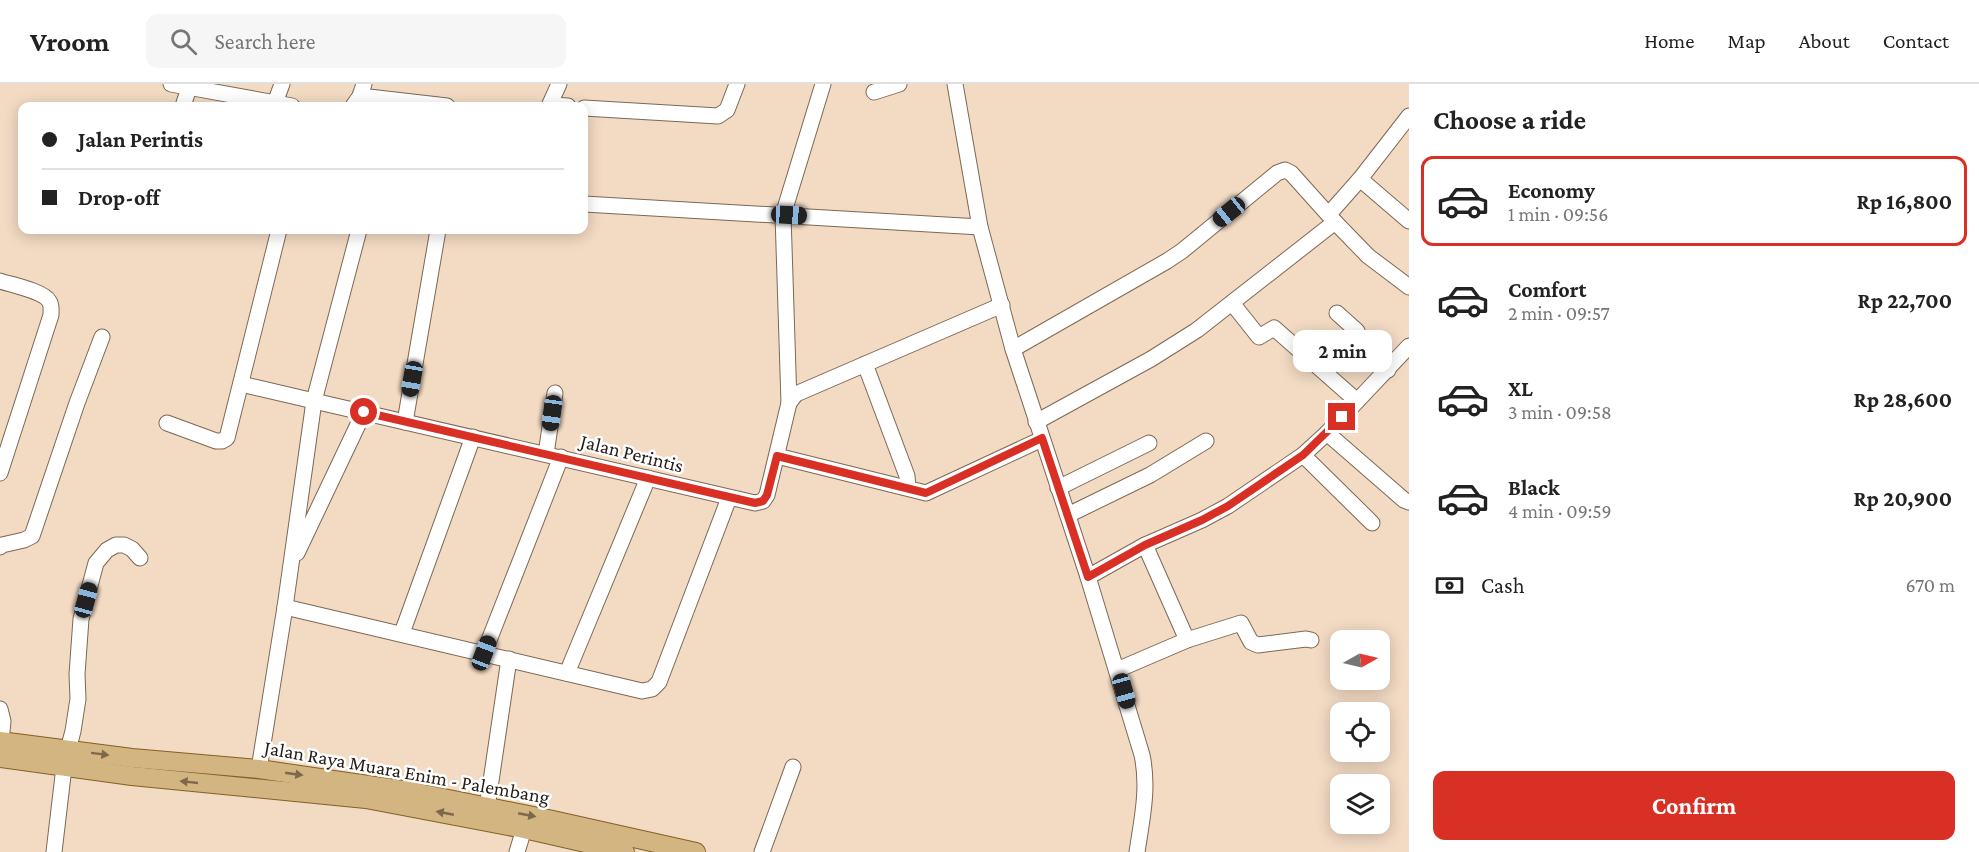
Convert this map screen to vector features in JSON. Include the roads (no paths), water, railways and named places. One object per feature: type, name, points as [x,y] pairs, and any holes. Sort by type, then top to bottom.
[{"type":"main road","name":"Jalan Raya Muara Enim - Palembang","points":[[0,747],[228,786],[366,799],[525,829],[626,852]]},
{"type":"main road","name":"Jalan Raya Muara Enim - Palembang","points":[[66,758],[228,766],[409,791],[564,822],[696,852]]},
{"type":"main road","points":[[228,766],[228,786]]},
{"type":"street","points":[[275,102],[282,84]]},
{"type":"street","points":[[552,102],[559,84]]},
{"type":"street","points":[[588,108],[718,116],[727,110],[737,84]]},
{"type":"street","name":"Jalan Perintis","points":[[241,384],[554,455],[729,498],[755,503],[765,499],[789,403],[783,215],[823,84]]},
{"type":"street","points":[[874,92],[898,84]]},
{"type":"street","points":[[956,84],[981,226],[1013,349],[1088,577],[1145,770],[1146,796],[1137,852]]},
{"type":"street","points":[[182,102],[177,85],[270,102]]},
{"type":"street","points":[[359,96],[387,102]]},
{"type":"street","points":[[1036,422],[1177,344],[1232,303],[1332,218],[1408,118]]},
{"type":"street","points":[[1013,349],[1182,251],[1276,173],[1285,170],[1291,173],[1377,263],[1409,287]]},
{"type":"street","points":[[1360,179],[1409,221]]},
{"type":"street","points":[[588,204],[981,226]]},
{"type":"street","points":[[167,423],[216,441],[227,438],[278,234]]},
{"type":"street","points":[[259,769],[285,608],[314,401],[358,234]]},
{"type":"street","points":[[405,422],[437,234]]},
{"type":"street","points":[[0,281],[40,294],[48,298],[51,306],[51,315],[0,473]]},
{"type":"street","points":[[1232,303],[1259,338],[1274,328],[1358,401]]},
{"type":"street","points":[[789,403],[802,391],[1002,305]]},
{"type":"street","points":[[1337,313],[1357,330],[1364,347],[1388,370]]},
{"type":"street","points":[[0,547],[32,536],[76,403],[102,337]]},
{"type":"street","points":[[1088,577],[1145,545],[1228,506],[1303,455],[1328,433],[1409,346]]},
{"type":"street","points":[[865,364],[907,476],[908,487]]},
{"type":"street","points":[[484,653],[554,455],[555,393]]},
{"type":"street","points":[[291,567],[364,412]]},
{"type":"street","points":[[1328,433],[1409,502]]},
{"type":"street","points":[[402,633],[473,437]]},
{"type":"street","points":[[777,456],[908,487],[919,492],[929,492],[1042,438]]},
{"type":"street","points":[[1068,515],[1150,475],[1206,441]]},
{"type":"street","points":[[1058,488],[1149,443]]},
{"type":"street","points":[[1303,455],[1372,524]]},
{"type":"street","points":[[567,673],[648,478]]},
{"type":"street","points":[[285,608],[649,691],[657,685],[729,498]]},
{"type":"street","points":[[54,852],[66,758],[78,699],[81,619],[96,563],[107,550],[116,545],[124,545],[132,549],[140,558]]},
{"type":"street","points":[[1145,545],[1187,640]]},
{"type":"street","points":[[1117,670],[1187,640],[1241,623],[1251,642],[1258,645],[1311,640]]},
{"type":"street","points":[[487,807],[509,659]]},
{"type":"street","points":[[0,709],[3,721],[0,747]]},
{"type":"street","points":[[762,852],[793,766]]},
{"type":"street","points":[[517,852],[525,829]]}]
